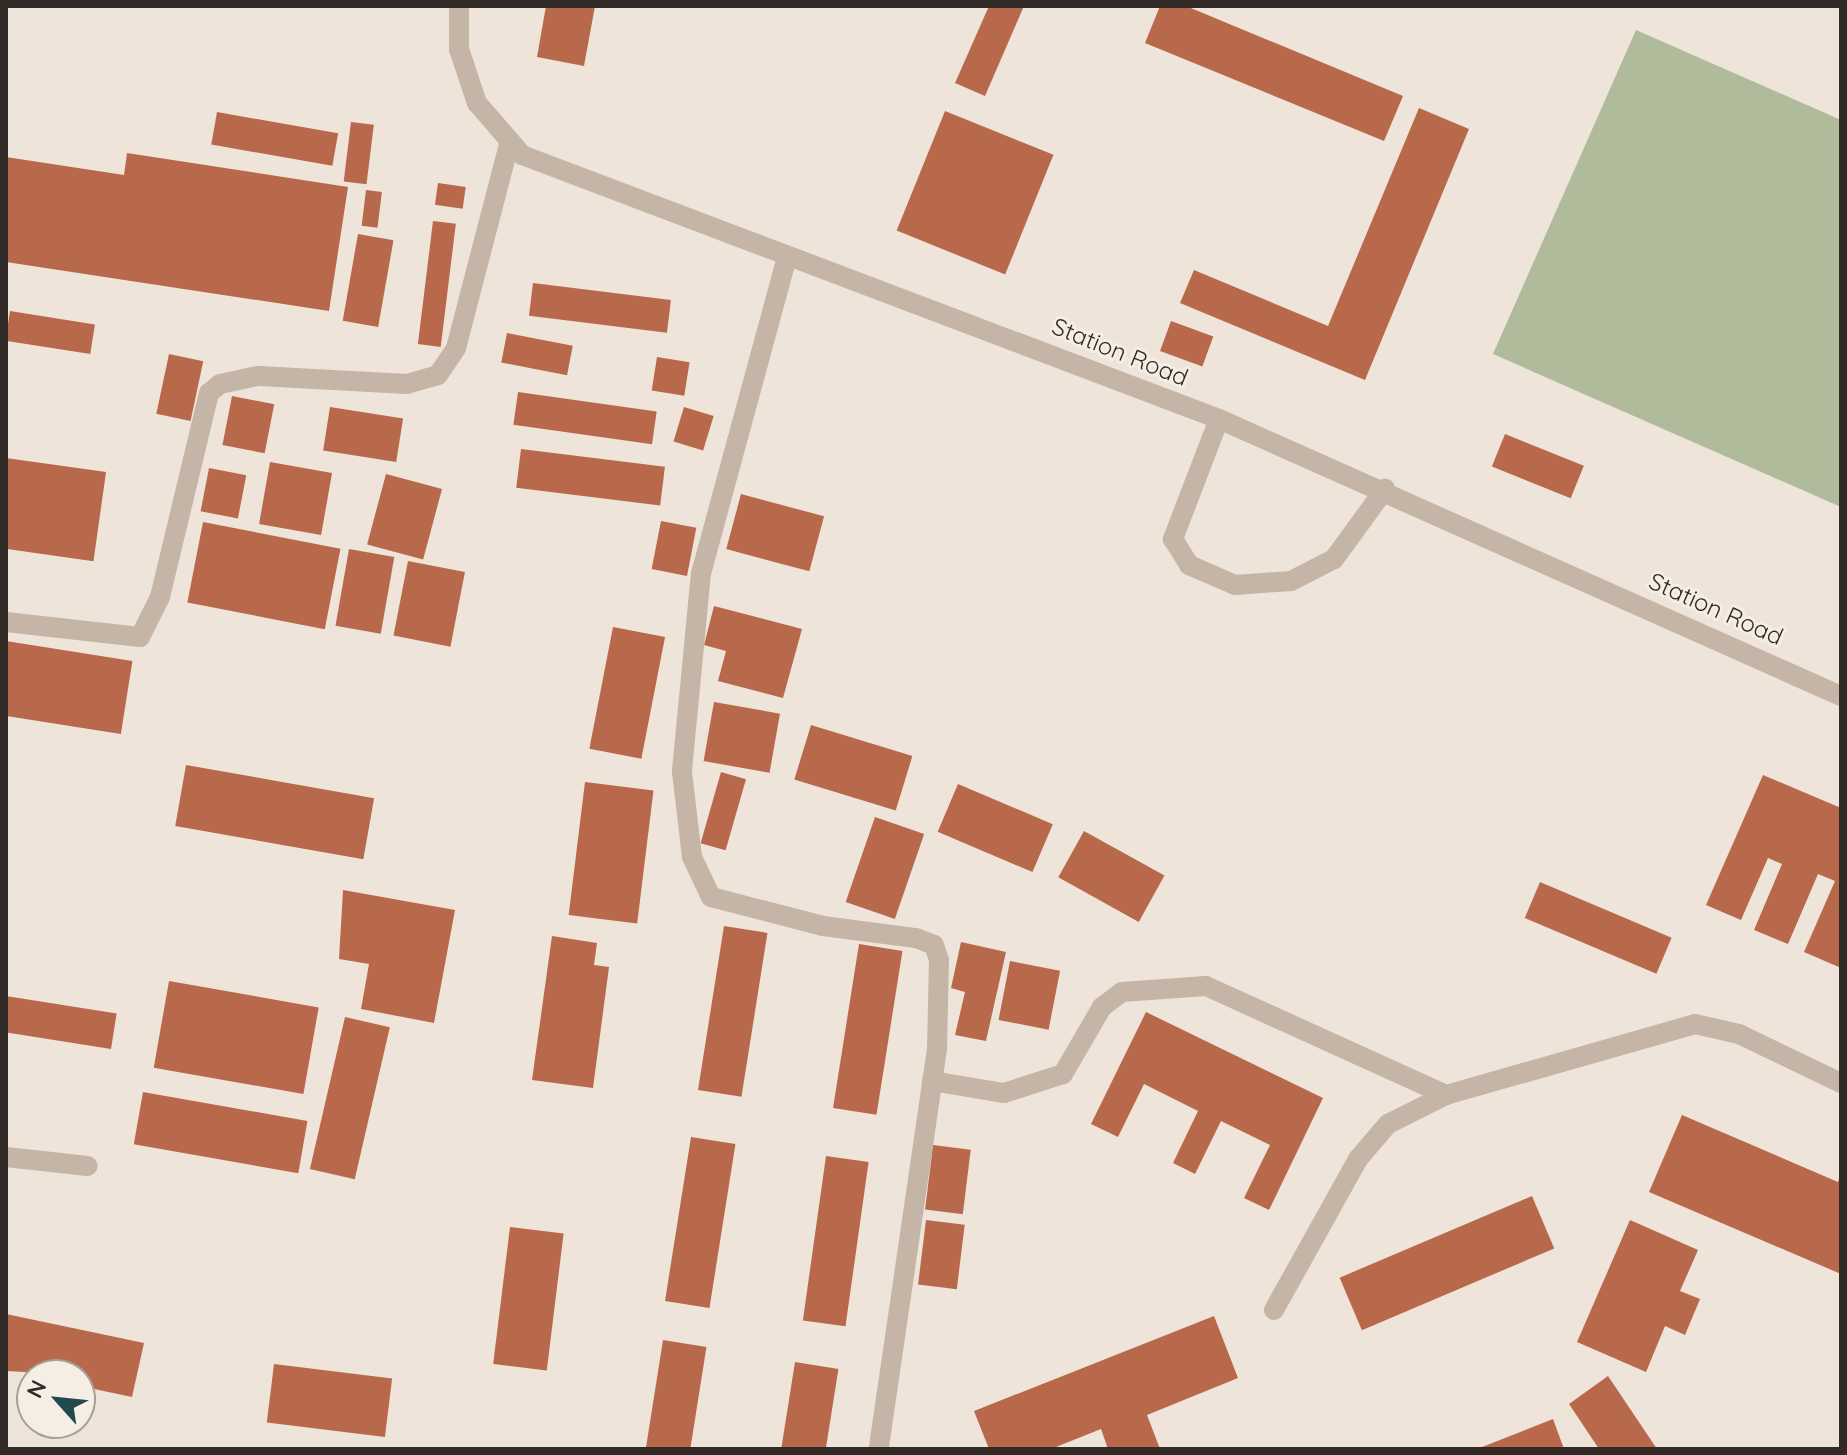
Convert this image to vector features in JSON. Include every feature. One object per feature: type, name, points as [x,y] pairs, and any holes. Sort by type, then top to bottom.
[{"type":"street","points":[[6,622],[140,637],[160,597],[209,393],[220,384],[259,376],[407,384],[438,375],[456,348],[509,145],[477,103],[459,49],[459,6]]},
{"type":"street","name":"Station Road","points":[[509,145],[787,257],[998,330],[1219,419],[1385,489],[1841,696]]},
{"type":"street","points":[[787,257],[701,573],[682,772],[692,857],[711,897],[751,912],[934,945],[932,1081],[879,1449]]},
{"type":"street","points":[[1219,419],[1173,539],[1189,565],[1235,585],[1291,581],[1334,559],[1385,489]]},
{"type":"street","points":[[932,1081],[1004,1093],[1063,1074],[1102,1007],[1122,992],[1193,986],[1446,1095]]},
{"type":"street","points":[[1274,1310],[1358,1159],[1388,1124],[1446,1095],[1695,1024],[1739,1034],[1841,1083]]},
{"type":"street","points":[[6,1157],[88,1166]]},
{"type":"green space","points":[[1636,30],[1841,120],[1841,507],[1493,354]]},
{"type":"building","points":[[546,6],[595,6],[584,66],[537,57]]},
{"type":"building","points":[[989,6],[1024,6],[985,96],[955,83]]},
{"type":"building","points":[[1160,6],[1186,6],[1403,96],[1384,141],[1145,43]]},
{"type":"building","points":[[1419,108],[1469,129],[1365,380],[1180,303],[1194,270],[1328,326]]},
{"type":"building","points":[[945,111],[1053,155],[1005,274],[897,231]]},
{"type":"building","points":[[217,112],[338,133],[332,166],[211,144]]},
{"type":"building","points":[[351,122],[374,125],[367,184],[344,182]]},
{"type":"building","points":[[127,153],[348,187],[329,311],[6,262],[6,157],[124,175]]},
{"type":"building","points":[[438,183],[466,187],[463,209],[435,205]]},
{"type":"building","points":[[366,190],[382,192],[377,228],[362,226]]},
{"type":"building","points":[[433,221],[456,224],[441,347],[418,344]]},
{"type":"building","points":[[358,234],[393,240],[378,327],[343,321]]},
{"type":"building","points":[[533,283],[671,300],[667,333],[529,316]]},
{"type":"building","points":[[10,311],[95,324],[90,354],[6,341]]},
{"type":"building","points":[[1171,321],[1213,336],[1202,366],[1160,351]]},
{"type":"building","points":[[507,333],[573,346],[567,375],[501,362]]},
{"type":"building","points":[[169,354],[203,361],[191,421],[156,414]]},
{"type":"building","points":[[657,357],[690,362],[684,396],[652,391]]},
{"type":"building","points":[[518,392],[657,411],[652,444],[513,425]]},
{"type":"building","points":[[232,396],[274,404],[265,453],[222,445]]},
{"type":"building","points":[[330,407],[403,419],[396,462],[323,450]]},
{"type":"building","points":[[684,407],[714,416],[703,450],[673,441]]},
{"type":"building","points":[[1505,434],[1584,466],[1571,498],[1492,466]]},
{"type":"building","points":[[521,449],[665,467],[660,505],[516,488]]},
{"type":"building","points":[[6,458],[106,472],[93,561],[6,549]]},
{"type":"building","points":[[270,462],[332,473],[321,535],[259,524]]},
{"type":"building","points":[[209,468],[246,475],[238,518],[201,511]]},
{"type":"building","points":[[386,474],[442,489],[423,560],[367,545]]},
{"type":"building","points":[[741,494],[824,516],[809,571],[726,549]]},
{"type":"building","points":[[661,521],[696,528],[687,576],[652,569]]},
{"type":"building","points":[[203,522],[340,549],[325,629],[187,602]]},
{"type":"building","points":[[349,549],[394,557],[381,634],[335,626]]},
{"type":"building","points":[[408,561],[465,572],[450,647],[393,636]]},
{"type":"building","points":[[714,606],[802,629],[783,698],[718,681],[726,651],[704,645]]},
{"type":"building","points":[[613,627],[665,637],[641,759],[589,749]]},
{"type":"building","points":[[6,641],[132,661],[121,734],[6,716]]},
{"type":"building","points":[[714,702],[780,714],[770,773],[704,761]]},
{"type":"building","points":[[811,725],[912,756],[896,811],[794,780]]},
{"type":"building","points":[[186,765],[374,798],[363,859],[175,826]]},
{"type":"building","points":[[721,772],[746,779],[726,850],[701,843]]},
{"type":"building","points":[[1763,775],[1841,808],[1841,968],[1804,952],[1835,881],[1818,874],[1788,944],[1754,930],[1782,864],[1768,858],[1741,920],[1706,905]]},
{"type":"building","points":[[585,782],[653,790],[637,923],[569,915]]},
{"type":"building","points":[[958,784],[1053,824],[1032,872],[938,832]]},
{"type":"building","points":[[875,817],[924,834],[895,919],[846,902]]},
{"type":"building","points":[[1084,831],[1164,876],[1139,922],[1058,877]]},
{"type":"building","points":[[1540,882],[1672,938],[1656,974],[1525,918]]},
{"type":"building","points":[[343,890],[455,910],[434,1023],[361,1009],[369,964],[339,959]]},
{"type":"building","points":[[724,926],[767,933],[741,1097],[698,1090]]},
{"type":"building","points":[[552,936],[597,943],[594,965],[609,967],[593,1088],[532,1080]]},
{"type":"building","points":[[961,942],[1006,952],[986,1041],[955,1035],[965,992],[951,988]]},
{"type":"building","points":[[859,944],[902,951],[876,1115],[833,1108]]},
{"type":"building","points":[[1010,961],[1060,971],[1049,1030],[999,1020]]},
{"type":"building","points":[[169,981],[319,1007],[303,1094],[154,1068]]},
{"type":"building","points":[[6,996],[117,1014],[111,1049],[6,1032]]},
{"type":"building","points":[[1146,1012],[1323,1098],[1269,1210],[1244,1198],[1270,1145],[1221,1121],[1195,1174],[1173,1163],[1198,1111],[1144,1084],[1118,1137],[1091,1124]]},
{"type":"building","points":[[345,1017],[390,1027],[355,1179],[310,1169]]},
{"type":"building","points":[[143,1092],[307,1121],[298,1173],[134,1144]]},
{"type":"building","points":[[1682,1115],[1838,1182],[1841,1174],[1841,1274],[1649,1192]]},
{"type":"building","points":[[691,1137],[735,1144],[709,1308],[665,1301]]},
{"type":"building","points":[[933,1145],[971,1150],[963,1214],[925,1210]]},
{"type":"building","points":[[826,1156],[869,1162],[845,1326],[803,1320]]},
{"type":"building","points":[[1532,1196],[1554,1248],[1362,1330],[1340,1278]]},
{"type":"building","points":[[926,1220],[965,1225],[957,1289],[918,1285]]},
{"type":"building","points":[[1630,1220],[1698,1250],[1680,1291],[1700,1299],[1685,1335],[1665,1326],[1646,1372],[1577,1342]]},
{"type":"building","points":[[510,1227],[564,1234],[547,1371],[493,1364]]},
{"type":"building","points":[[6,1314],[144,1343],[132,1397],[96,1389],[96,1359],[16,1359],[16,1372],[6,1371]]},
{"type":"building","points":[[1214,1316],[1238,1378],[1147,1415],[1160,1449],[1108,1449],[1101,1429],[1051,1449],[989,1449],[974,1411]]},
{"type":"building","points":[[663,1340],[706,1347],[690,1449],[646,1449]]},
{"type":"building","points":[[795,1362],[838,1369],[826,1449],[781,1449]]},
{"type":"building","points":[[274,1364],[392,1379],[385,1437],[267,1423]]},
{"type":"building","points":[[1608,1376],[1657,1449],[1599,1449],[1569,1404]]},
{"type":"building","points":[[1553,1419],[1564,1449],[1477,1449]]}]
